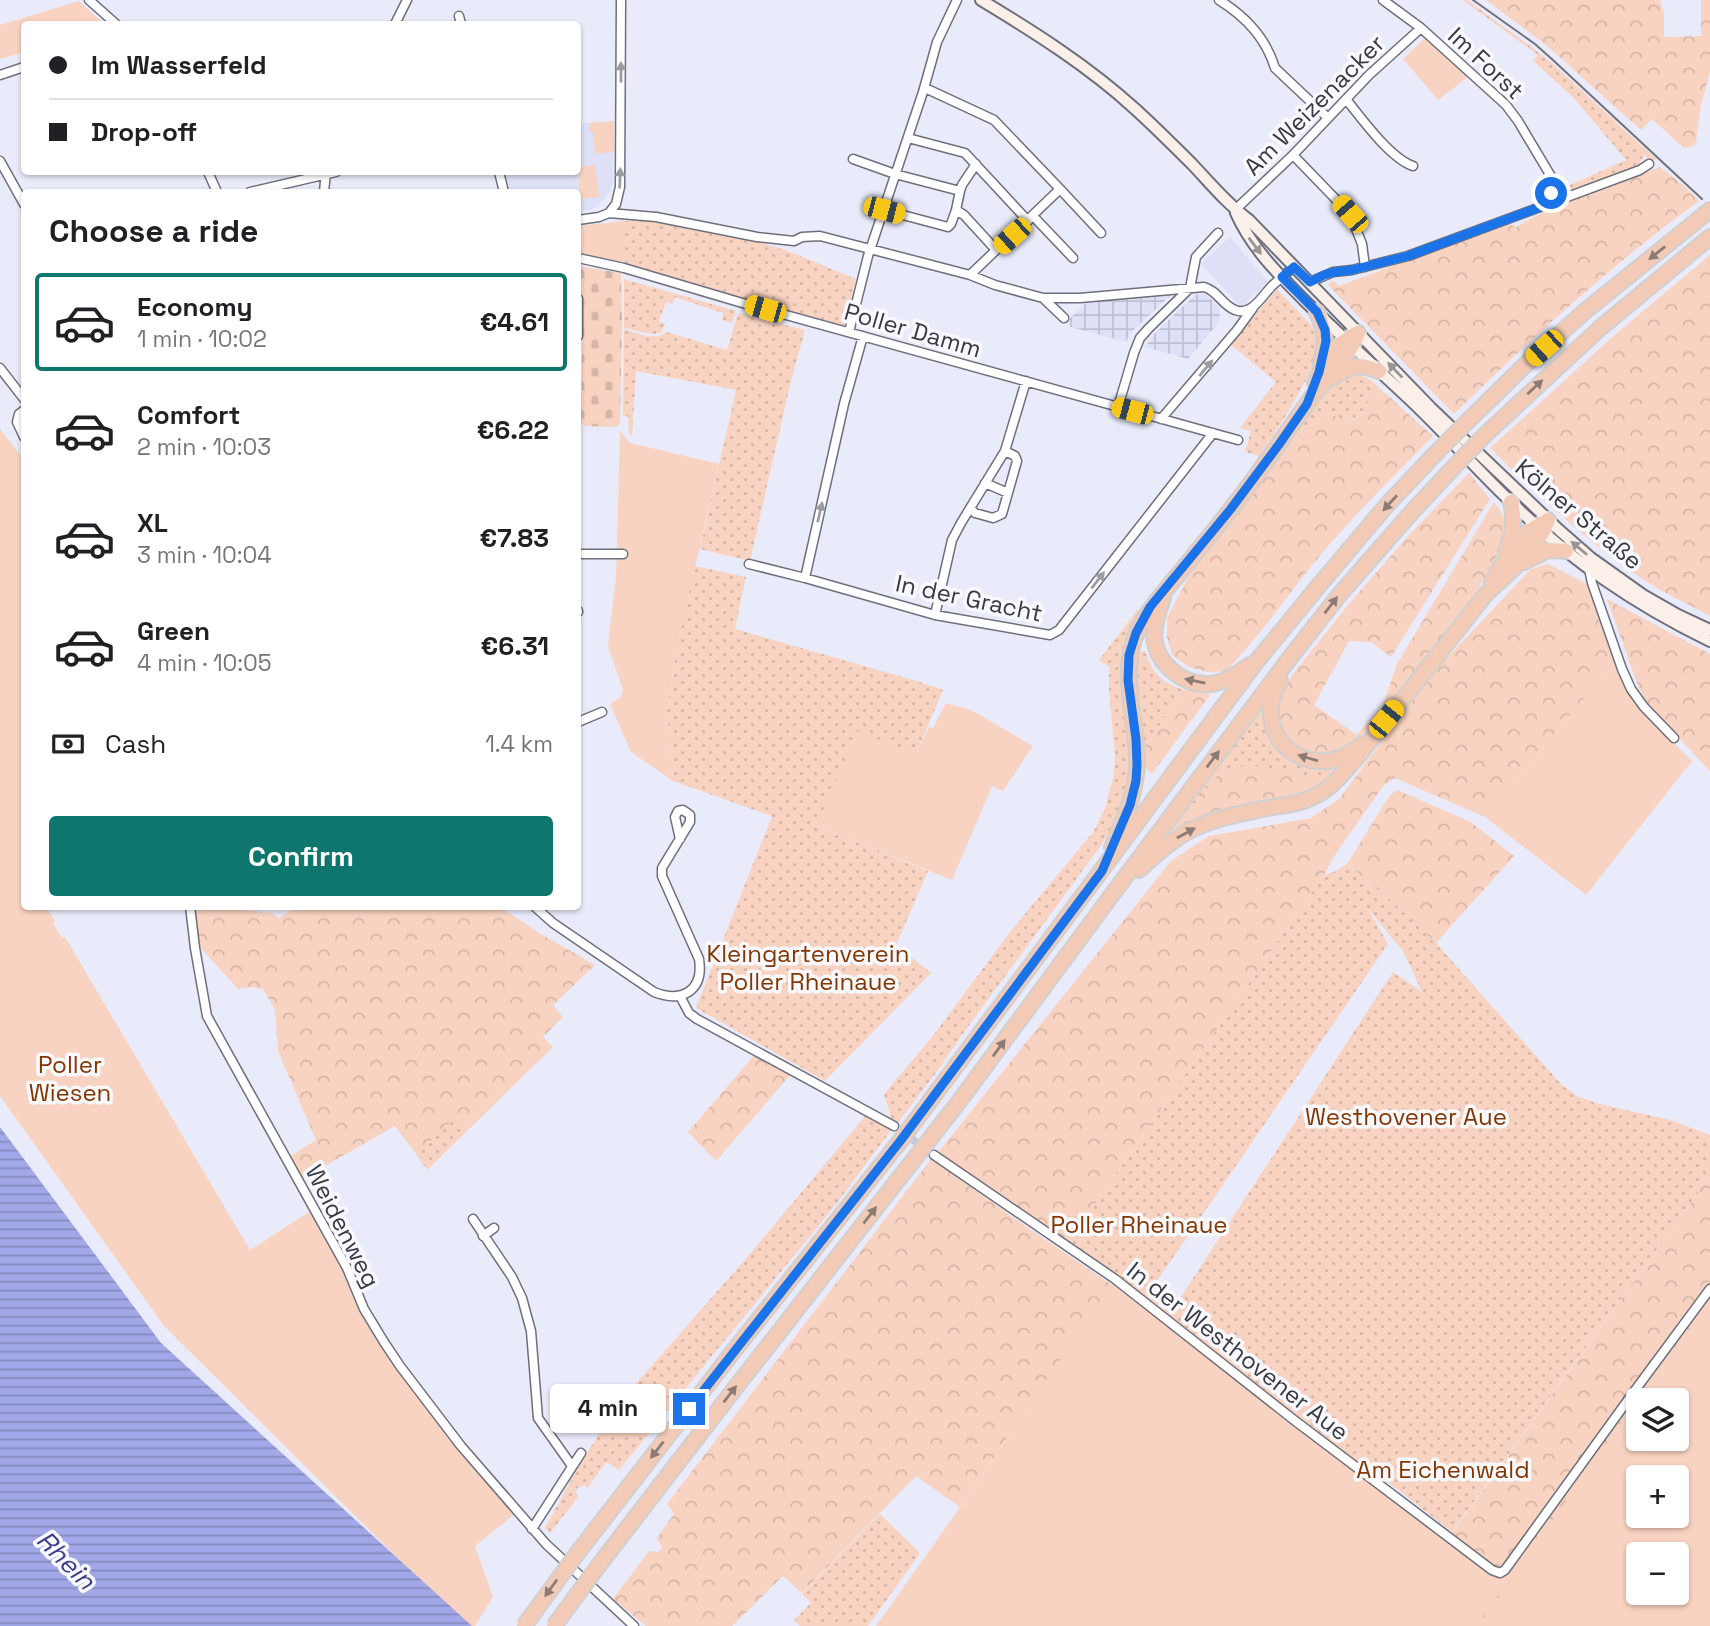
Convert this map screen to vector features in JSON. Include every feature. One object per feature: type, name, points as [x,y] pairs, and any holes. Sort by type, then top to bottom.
[{"type":"highway","points":[[524,1626],[727,1359],[901,1140],[1257,660],[1329,573],[1436,453],[1524,366],[1584,312],[1710,210]]},
{"type":"highway","points":[[554,1626],[737,1385],[958,1103],[1289,659],[1349,584],[1411,513],[1486,434],[1600,328],[1710,237]]},
{"type":"highway","points":[[1317,312],[1325,330],[1326,341],[1321,378]]},
{"type":"highway","points":[[1102,871],[1130,805],[1136,781],[1136,739],[1128,680],[1129,655],[1136,633],[1150,607],[1166,591],[1230,510],[1307,404],[1321,378],[1352,340]]},
{"type":"highway","points":[[1321,378],[1360,365],[1379,371]]},
{"type":"highway","points":[[1506,569],[1513,534],[1511,502]]},
{"type":"highway","points":[[1114,892],[1167,845],[1208,822],[1295,803],[1315,797],[1332,785],[1355,760],[1506,569],[1527,533],[1543,526]]},
{"type":"highway","points":[[1506,569],[1548,550],[1566,551]]},
{"type":"highway","points":[[1166,591],[1156,620],[1154,636],[1164,664],[1176,675],[1194,683],[1211,684],[1228,679],[1257,660]]},
{"type":"highway","points":[[1289,659],[1270,707],[1280,742],[1306,760],[1322,762],[1339,759],[1370,740]]},
{"type":"main road","points":[[981,0],[1049,42],[1114,91],[1176,147],[1235,210],[1249,220],[1310,282],[1352,340]]},
{"type":"main road","points":[[1235,210],[1244,231],[1270,266],[1317,312],[1352,340]]},
{"type":"main road","name":"Kölner Straße","points":[[1352,340],[1379,371],[1511,502],[1643,595],[1710,631]]},
{"type":"main road","name":"Kölner Straße","points":[[1352,340],[1464,442],[1566,551],[1639,603],[1710,641]]},
{"type":"street","points":[[89,0],[113,21]]},
{"type":"street","points":[[396,21],[407,0]]},
{"type":"street","points":[[609,213],[616,204],[620,187],[621,0]]},
{"type":"street","points":[[849,332],[871,250],[925,88],[940,33],[957,0]]},
{"type":"street","points":[[1219,0],[1255,29],[1275,68],[1327,117]]},
{"type":"street","name":"Im Forst","points":[[1382,0],[1421,28],[1506,105],[1552,178],[1553,187],[1543,206]]},
{"type":"street","name":"Am Weizenacker","points":[[1235,210],[1293,155],[1369,75],[1421,28]]},
{"type":"street","points":[[0,75],[21,68]]},
{"type":"street","points":[[925,88],[994,120],[1101,233]]},
{"type":"street","points":[[1346,99],[1371,130],[1402,160],[1413,166]]},
{"type":"street","points":[[908,138],[964,153],[1073,258]]},
{"type":"street","points":[[1293,155],[1350,214],[1362,244],[1365,267]]},
{"type":"street","points":[[853,159],[895,174],[956,190]]},
{"type":"street","points":[[0,161],[21,199]]},
{"type":"street","points":[[884,210],[950,226],[956,210],[956,190],[976,164]]},
{"type":"street","points":[[1310,282],[1334,272],[1365,267],[1420,252],[1640,170],[1649,164]]},
{"type":"street","points":[[262,189],[317,175]]},
{"type":"street","points":[[970,275],[1060,190]]},
{"type":"street","points":[[956,210],[996,250]]},
{"type":"street","points":[[581,220],[609,213],[656,216],[769,238],[794,241],[802,237],[820,236],[970,275],[1043,298],[1080,298],[1204,287],[1212,290],[1238,311],[1247,310],[1256,304]]},
{"type":"street","points":[[1118,407],[1140,338],[1190,288],[1195,257],[1218,233]]},
{"type":"street","name":"Poller Damm","points":[[581,259],[624,268],[1238,440]]},
{"type":"street","points":[[1161,419],[1274,283],[1294,267]]},
{"type":"street","points":[[1043,298],[1064,317]]},
{"type":"street","points":[[805,578],[844,404],[863,336]]},
{"type":"street","points":[[0,368],[21,395]]},
{"type":"street","points":[[935,615],[952,540],[1005,451],[1026,382]]},
{"type":"street","points":[[21,412],[17,422],[21,431]]},
{"type":"street","name":"In der Gracht","points":[[749,564],[935,615],[1050,635],[1055,633],[1213,433]]},
{"type":"street","points":[[970,508],[975,513],[993,518],[1002,514],[1017,461],[1015,456],[1005,451]]},
{"type":"street","points":[[985,483],[1008,493]]},
{"type":"street","points":[[581,554],[623,554]]},
{"type":"street","points":[[1589,569],[1622,669],[1631,688],[1644,707],[1674,738]]},
{"type":"street","points":[[581,721],[601,712]]},
{"type":"street","points":[[538,910],[553,923],[654,992],[667,997],[680,996],[694,986],[700,967],[699,959],[662,876],[662,868],[680,839]]},
{"type":"street","name":"Weidenweg","points":[[190,910],[207,1016],[347,1268],[364,1309],[400,1366],[532,1529],[634,1626]]},
{"type":"street","points":[[680,996],[689,1013],[697,1019],[894,1126]]},
{"type":"street","name":"In der Westhovener Aue","points":[[934,1155],[1115,1279],[1294,1420],[1492,1570],[1500,1573],[1505,1570],[1710,1289]]},
{"type":"street","points":[[473,1219],[522,1298],[528,1317],[533,1354],[538,1418],[572,1466]]},
{"type":"street","points":[[483,1236],[494,1228]]},
{"type":"street","points":[[532,1529],[581,1453]]},
{"type":"shaded area","points":[[614,121],[613,181],[610,191],[596,207],[581,212],[581,189],[508,189],[506,175],[581,175],[581,124]]},
{"type":"shaded area","points":[[1230,237],[1268,282],[1241,307],[1201,264]]},
{"type":"shaded area","points":[[1175,291],[1130,333],[1126,342],[1071,327],[1066,322],[1088,301]]},
{"type":"shaded area","points":[[1195,295],[1207,295],[1220,308],[1219,322],[1188,359],[1145,347],[1155,333]]},
{"type":"green space","points":[[1463,0],[1467,0],[1553,64],[1656,159],[1653,162],[1644,155],[1638,167],[1555,198],[1554,193],[1561,189],[1626,160],[1573,97],[1533,61],[1538,55]]},
{"type":"green space","points":[[1486,0],[1660,0],[1664,13],[1664,37],[1701,36],[1701,0],[1710,0],[1710,72],[1694,146],[1684,148],[1652,119],[1641,130],[1546,45]]},
{"type":"green space","points":[[79,1],[101,21],[21,21],[21,53],[0,59],[0,25]]},
{"type":"green space","points":[[1425,38],[1468,77],[1438,100],[1403,59]]},
{"type":"green space","points":[[614,121],[614,152],[595,154],[593,132],[590,132],[589,123]]},
{"type":"green space","points":[[595,165],[599,197],[581,199],[578,175],[581,175],[581,167]]},
{"type":"green space","points":[[1660,167],[1699,201],[1666,225],[1573,303],[1454,414],[1328,285],[1334,281],[1339,286],[1507,223],[1516,227],[1547,207]]},
{"type":"green space","points":[[655,219],[766,244],[856,279],[845,324],[840,326],[622,265],[622,221]]},
{"type":"green space","points":[[622,221],[622,265],[581,254],[581,226]]},
{"type":"green space","points":[[1710,255],[1710,616],[1650,584],[1612,557],[1523,481],[1490,448],[1618,332]]},
{"type":"green space","points":[[581,266],[621,273],[620,423],[616,427],[584,426],[581,422]]},
{"type":"green space","points":[[624,279],[736,311],[732,323],[722,320],[723,313],[675,297],[672,304],[666,302],[659,321],[665,324],[661,333],[652,334],[624,328]]},
{"type":"green space","points":[[1277,289],[1312,326],[1318,342],[1317,360],[1287,414],[1259,456],[1245,452],[1251,431],[1240,428],[1276,382],[1230,344]]},
{"type":"green space","points":[[738,313],[805,330],[750,561],[700,549],[736,390],[636,371],[632,437],[628,417],[623,415],[624,329],[652,336],[667,332],[727,350]]},
{"type":"green space","points":[[1351,370],[1353,375],[1366,377],[1384,392],[1371,393],[1367,408],[1348,423],[1329,413],[1298,430],[1335,381]]},
{"type":"green space","points":[[1384,392],[1433,436],[1332,542],[1226,671],[1208,672],[1189,667],[1172,655],[1167,637],[1167,618],[1194,566],[1298,430],[1329,413],[1349,423],[1367,408],[1371,393]]},
{"type":"green space","name":"Poller Wiesen","points":[[0,429],[21,456],[21,910],[49,910],[55,921],[53,923],[62,938],[65,937],[250,1250],[312,1210],[346,1272],[365,1316],[515,1514],[475,1546],[493,1597],[475,1626],[466,1626],[164,1326],[0,1096]]},
{"type":"green space","points":[[620,431],[630,443],[719,464],[677,646],[667,709],[673,781],[631,752],[610,704],[620,698],[623,690],[608,646],[616,576]]},
{"type":"green space","points":[[1469,473],[1490,499],[1391,657],[1371,642],[1349,641],[1314,705],[1357,735],[1383,705],[1397,664],[1494,502],[1506,523],[1507,534],[1475,594],[1387,708],[1357,741],[1338,751],[1320,754],[1299,747],[1284,734],[1278,710],[1282,693],[1293,674],[1409,535]]},
{"type":"green space","points":[[1548,564],[1589,585],[1616,660],[1485,817],[1395,778],[1383,786],[1067,1244],[937,1154],[1171,861],[1209,836],[1311,818],[1340,798],[1428,678],[1531,569]]},
{"type":"green space","name":"Kleingartenverein Poller Rheinaue","points":[[695,566],[746,577],[735,629],[943,690],[916,754],[818,826],[928,871],[896,945],[931,973],[825,1081],[696,1008],[772,816],[673,781],[667,709],[677,646]]},
{"type":"green space","points":[[1607,599],[1710,654],[1710,771],[1650,707],[1638,686]]},
{"type":"green space","points":[[1138,609],[1139,615],[1130,635],[1130,769],[1125,793],[1112,826],[1099,848],[897,1124],[892,1121],[884,1094],[933,1036],[1010,932],[1094,831],[1105,808],[1114,774],[1115,756],[1109,667],[1099,660]]},
{"type":"green space","points":[[1145,651],[1158,675],[1184,690],[1144,748],[1134,675],[1137,653]]},
{"type":"green space","points":[[1616,660],[1645,714],[1692,761],[1586,895],[1485,817]]},
{"type":"green space","points":[[1184,690],[1203,690],[1210,695],[1152,774],[1143,766],[1144,748]]},
{"type":"green space","points":[[946,703],[971,710],[1033,746],[1003,791],[992,786],[952,880],[818,826],[856,731],[916,754],[929,727],[933,728]]},
{"type":"green space","points":[[1261,706],[1265,707],[1294,759],[1352,755],[1325,784],[1295,799],[1198,821],[1167,836]]},
{"type":"green space","points":[[1246,765],[1313,778],[1316,786],[1294,798],[1220,810],[1185,822],[1187,814],[1223,768],[1235,769]]},
{"type":"green space","points":[[1397,790],[1471,822],[1514,856],[1436,943],[1400,908],[1347,864],[1390,795]]},
{"type":"green space","points":[[1347,864],[1400,908],[1436,943],[1561,1084],[1577,1096],[1670,1120],[1710,1135],[1710,1176],[1452,1532],[1383,1478],[1380,1481],[1295,1418],[1159,1310],[1162,1305],[1171,1312],[1393,972],[1422,992],[1403,951],[1368,909],[1388,944],[1148,1294],[1159,1302],[1156,1307],[1067,1244],[1324,875]]},
{"type":"green space","points":[[193,910],[245,910],[272,913],[279,918],[292,910],[505,910],[595,965],[553,1005],[563,1017],[543,1037],[553,1047],[468,1130],[455,1118],[416,1154],[395,1126],[302,1179],[289,1157],[316,1140],[278,1051],[275,1010],[263,989],[238,989],[198,945]]},
{"type":"green space","points":[[757,1052],[793,1072],[716,1161],[688,1132]]},
{"type":"green space","points":[[867,1114],[892,1129],[837,1203],[619,1470],[605,1463],[588,1488],[584,1485],[578,1487],[578,1497],[550,1533],[545,1528],[581,1462],[619,1403],[744,1261]]},
{"type":"green space","points":[[455,1117],[468,1130],[427,1170],[416,1154]]},
{"type":"green space","points":[[931,1159],[1112,1285],[960,1507],[916,1476],[802,1593],[783,1576],[732,1626],[646,1626],[613,1599],[649,1551],[658,1552],[662,1548],[657,1538],[674,1514],[667,1504]]},
{"type":"green space","points":[[1710,1176],[1710,1356],[1689,1514],[1689,1465],[1626,1465],[1626,1528],[1687,1528],[1685,1542],[1626,1542],[1626,1605],[1677,1605],[1674,1626],[1469,1626],[1450,1536]]},
{"type":"green space","points":[[1112,1284],[1505,1585],[1476,1626],[876,1626]]},
{"type":"green space","points":[[1710,1301],[1710,1626],[1479,1626],[1626,1415],[1626,1451],[1689,1451],[1689,1388],[1645,1388]]},
{"type":"green space","points":[[880,1514],[920,1553],[868,1626],[800,1626],[794,1620],[811,1603],[802,1594]]},
{"type":"water","name":"Rhein","points":[[0,1127],[161,1343],[472,1626],[0,1626]]},
{"type":"tunnel","points":[[902,1132],[926,1149]]},
{"type":"tram line","points":[[1473,0],[1535,44],[1702,199]]},
{"type":"route","points":[[689,1409],[901,1140],[1102,871],[1130,805],[1136,781],[1136,739],[1128,680],[1129,655],[1136,633],[1150,607],[1166,591],[1280,443],[1307,404],[1319,372],[1326,341],[1325,330],[1317,312],[1282,277],[1294,267],[1310,282],[1334,272],[1408,256],[1543,206],[1551,193]]},
{"type":"park label","name":"Westhovener Aue","points":[[1406,1116]]},
{"type":"park label","name":"Poller Rheinaue","points":[[1139,1224]]},
{"type":"park label","name":"Am Eichenwald","points":[[1443,1469]]}]
